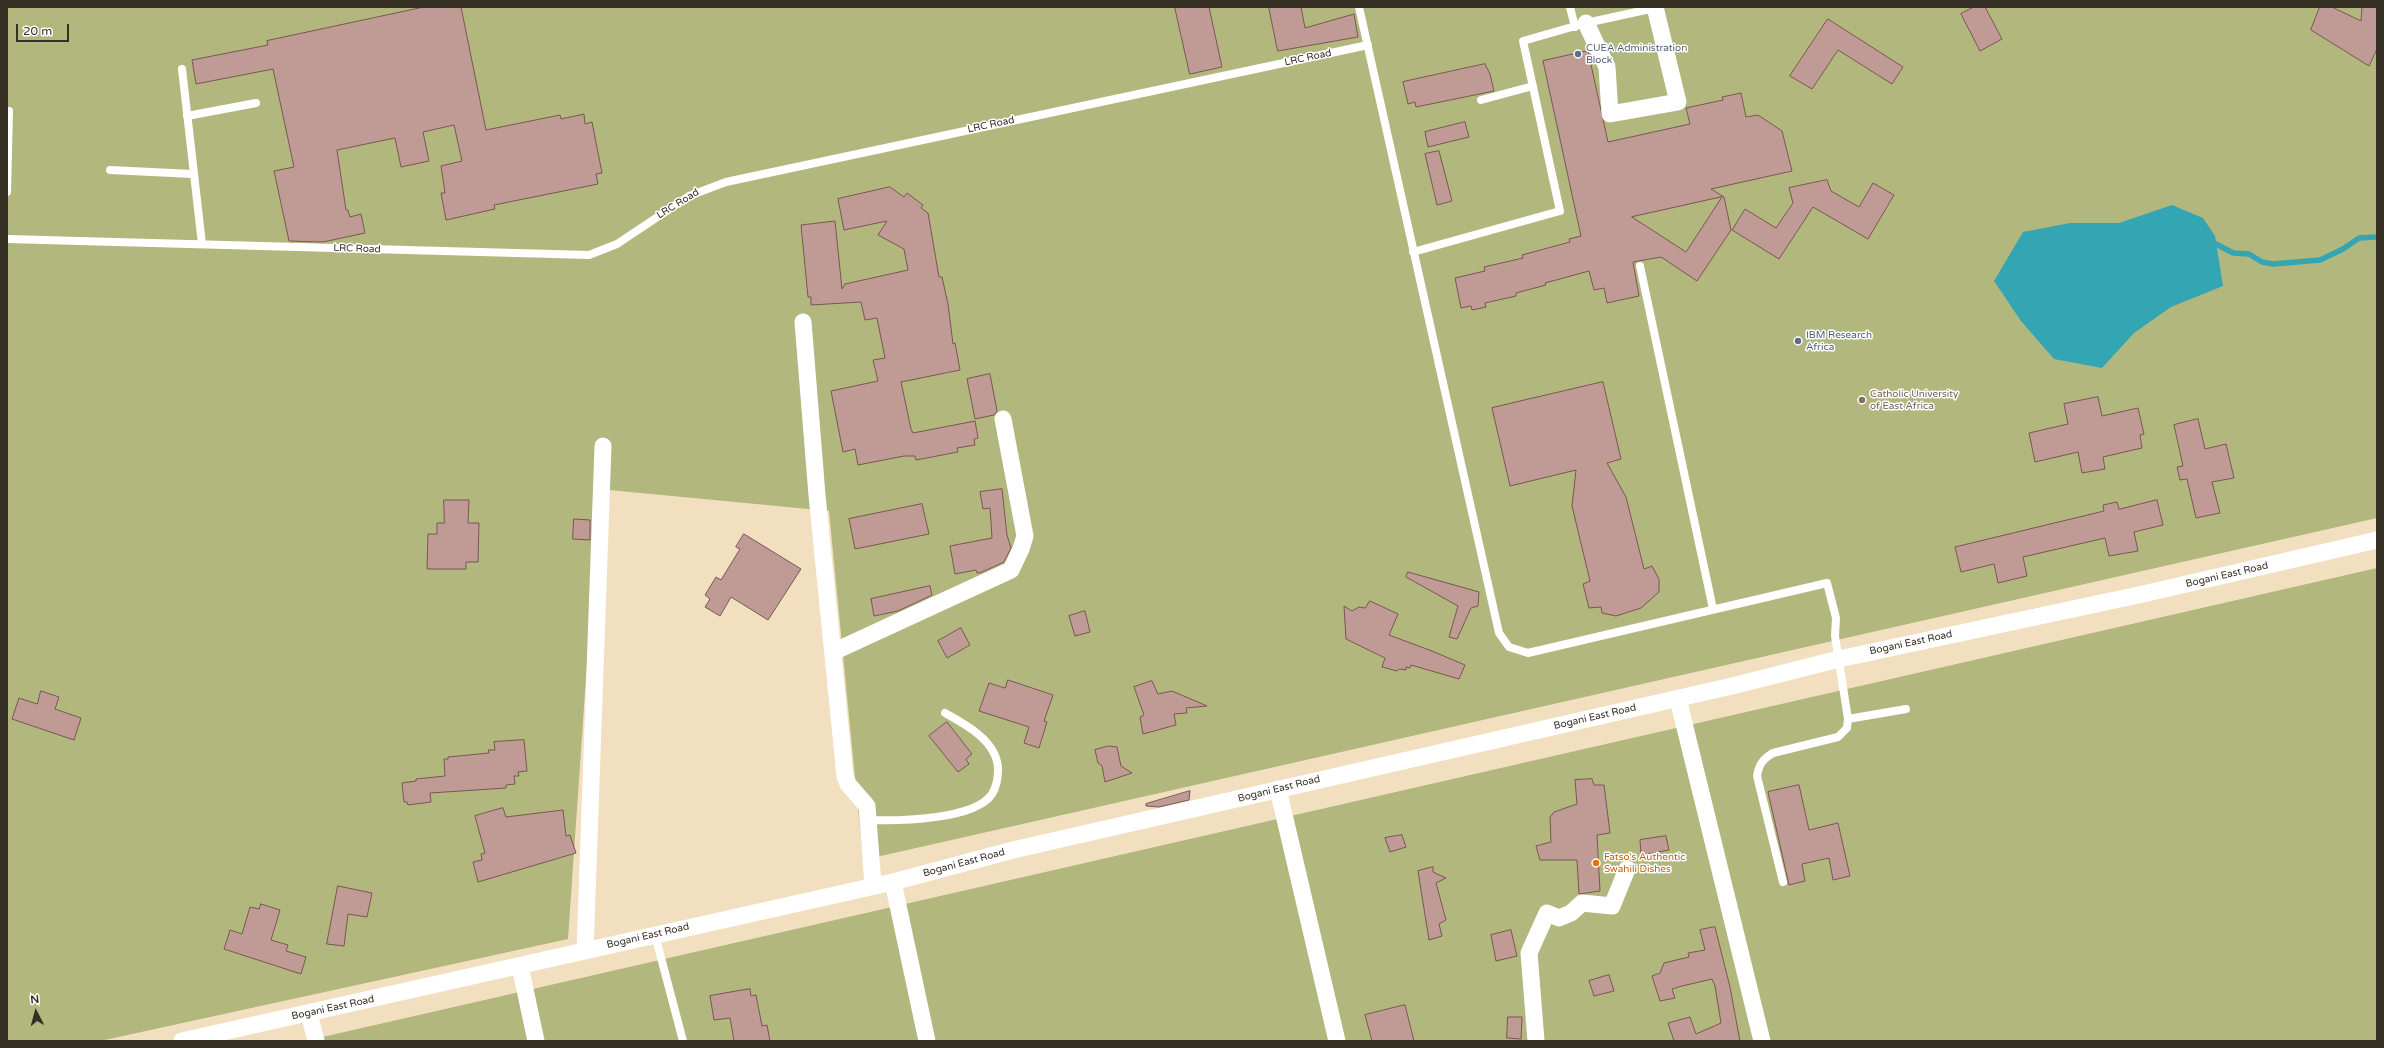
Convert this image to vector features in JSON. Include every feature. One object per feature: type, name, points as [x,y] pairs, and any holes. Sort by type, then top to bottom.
[{"type":"street","points":[[1580,25],[1607,67],[1610,114],[1678,102],[1655,8]]},
{"type":"street","points":[[803,322],[817,495],[846,776],[848,784],[865,802],[869,820],[873,885]]},
{"type":"street","points":[[833,652],[1011,570],[1021,549],[1025,536],[1003,419]]},
{"type":"street","points":[[585,951],[603,446]]},
{"type":"street","name":"Bogani East Road","points":[[182,1041],[520,966],[873,885],[893,882],[1013,850],[1678,699],[1840,659],[2142,594],[2377,540]]},
{"type":"street","points":[[1678,699],[1762,1041]]},
{"type":"street","points":[[1278,789],[1336,1041]]},
{"type":"street","points":[[1536,1041],[1529,953],[1547,913],[1559,918],[1571,913],[1582,903],[1612,906],[1627,869]]},
{"type":"street","points":[[893,882],[927,1041]]},
{"type":"street","points":[[520,966],[536,1041]]},
{"type":"street","points":[[309,1013],[316,1041]]},
{"type":"lane","points":[[1359,7],[1499,633],[1509,647],[1528,653],[1617,634],[1713,609],[1827,583],[1836,618],[1835,636],[1840,659],[1848,719],[1847,728],[1838,737],[1773,753],[1764,758],[1758,766],[1757,776],[1783,882]]},
{"type":"lane","points":[[1570,7],[1580,25]]},
{"type":"lane","points":[[1413,252],[1560,211],[1523,42],[1580,25],[1655,8]]},
{"type":"lane","name":"LRC Road","points":[[7,238],[589,255],[617,244],[694,193],[726,182],[1368,45]]},
{"type":"lane","points":[[182,69],[202,244]]},
{"type":"lane","points":[[1481,100],[1533,86]]},
{"type":"lane","points":[[187,116],[256,103]]},
{"type":"lane","points":[[7,192],[9,111]]},
{"type":"lane","points":[[110,170],[193,174]]},
{"type":"lane","points":[[1640,266],[1713,609]]},
{"type":"lane","points":[[1848,719],[1906,709]]},
{"type":"lane","points":[[869,820],[905,820],[946,815],[976,806],[991,795],[998,782],[998,764],[990,745],[966,725],[945,713]]},
{"type":"lane","points":[[655,935],[683,1041]]},
{"type":"green space","points":[[7,7],[2377,7],[2377,518],[863,860],[829,511],[599,489],[568,939],[100,1041],[7,1041]]},
{"type":"green space","points":[[2377,568],[2377,1041],[305,1041]]},
{"type":"water","points":[[2172,205],[2203,218],[2215,236],[2223,286],[2171,307],[2134,333],[2102,368],[2054,359],[2021,321],[1994,281],[2023,232],[2070,223],[2119,223]]},
{"type":"building","points":[[424,7],[461,7],[486,130],[560,115],[561,119],[584,114],[585,124],[592,122],[602,173],[596,174],[598,184],[494,205],[495,209],[446,220],[441,193],[445,193],[441,166],[462,161],[454,125],[423,132],[429,161],[401,167],[395,138],[337,150],[346,210],[348,210],[350,217],[361,214],[365,233],[323,242],[289,241],[274,171],[294,167],[273,69],[196,84],[192,60],[268,45],[267,41]]},
{"type":"building","points":[[1175,7],[1209,7],[1222,67],[1190,74]]},
{"type":"building","points":[[1269,7],[1301,7],[1305,28],[1354,14],[1358,37],[1278,51]]},
{"type":"building","points":[[1974,7],[1985,7],[2002,39],[1980,51],[1961,14]]},
{"type":"building","points":[[2320,7],[2332,7],[2361,21],[2362,7],[2377,7],[2377,49],[2369,66],[2311,30]]},
{"type":"building","points":[[1828,19],[1903,67],[1892,84],[1838,50],[1812,89],[1790,76]]},
{"type":"building","points":[[1588,51],[1608,142],[1690,124],[1686,108],[1723,100],[1722,97],[1741,93],[1746,117],[1758,115],[1782,131],[1792,171],[1711,189],[1724,197],[1731,230],[1697,281],[1661,257],[1633,262],[1639,296],[1607,303],[1604,288],[1594,290],[1589,271],[1545,283],[1546,285],[1516,293],[1516,296],[1485,303],[1486,307],[1472,310],[1471,306],[1461,308],[1455,278],[1485,271],[1484,267],[1523,258],[1522,255],[1570,242],[1569,239],[1581,236],[1543,61]],"holes":[[[1722,197],[1686,252],[1632,217]]]},
{"type":"building","points":[[1485,64],[1490,74],[1494,91],[1416,107],[1415,102],[1408,104],[1403,82]]},
{"type":"building","points":[[1465,122],[1469,137],[1428,147],[1425,132]]},
{"type":"building","points":[[1439,151],[1452,201],[1437,205],[1425,154]]},
{"type":"building","points":[[1827,180],[1831,191],[1859,207],[1873,183],[1894,195],[1868,239],[1813,207],[1779,259],[1732,230],[1745,209],[1776,228],[1793,203],[1789,188]]},
{"type":"building","points":[[890,187],[904,197],[907,193],[923,205],[921,208],[928,213],[939,277],[942,277],[948,304],[953,344],[955,343],[960,370],[901,382],[911,429],[913,433],[975,421],[978,438],[974,439],[975,445],[957,448],[958,452],[916,460],[915,456],[904,456],[858,465],[855,449],[843,452],[831,391],[878,381],[873,360],[885,358],[877,318],[865,320],[861,302],[811,305],[811,297],[808,297],[801,225],[835,221],[842,289],[845,284],[908,270],[904,249],[878,235],[887,221],[844,230],[838,199]]},
{"type":"building","points":[[990,374],[997,411],[994,415],[975,419],[967,379]]},
{"type":"building","points":[[1603,382],[1621,459],[1607,463],[1626,497],[1644,569],[1652,566],[1659,579],[1659,592],[1641,608],[1616,616],[1602,613],[1601,607],[1589,608],[1583,584],[1590,581],[1572,506],[1576,470],[1510,486],[1492,408]]},
{"type":"building","points":[[2098,397],[2102,416],[2138,408],[2144,434],[2140,435],[2142,448],[2103,457],[2105,469],[2082,473],[2078,452],[2035,462],[2029,433],[2068,424],[2064,404]]},
{"type":"building","points":[[2198,419],[2205,449],[2226,444],[2234,478],[2212,482],[2220,513],[2196,518],[2187,479],[2180,480],[2177,467],[2183,466],[2174,425]]},
{"type":"building","points":[[1002,489],[1007,535],[1011,548],[1004,562],[982,572],[977,573],[976,570],[955,574],[950,546],[992,538],[990,508],[983,509],[980,492]]},
{"type":"building","points":[[444,500],[469,500],[468,523],[479,523],[478,562],[466,562],[466,569],[427,569],[428,534],[437,534],[437,523],[444,523]]},
{"type":"building","points":[[2157,500],[2163,525],[2134,532],[2138,551],[2109,556],[2105,538],[2023,557],[2027,576],[1998,583],[1994,564],[1961,572],[1955,547],[2104,511],[2103,505],[2117,502],[2119,509]]},
{"type":"building","points":[[922,504],[929,534],[855,549],[849,519]]},
{"type":"building","points":[[574,519],[590,520],[590,540],[573,539]]},
{"type":"building","points":[[744,534],[801,569],[768,620],[731,597],[720,616],[705,607],[710,599],[705,595],[716,577],[721,580],[740,549],[736,547]]},
{"type":"building","points":[[1408,572],[1479,592],[1478,606],[1471,608],[1457,639],[1449,637],[1458,606],[1406,577]]},
{"type":"building","points":[[930,586],[932,595],[898,611],[874,616],[871,599]]},
{"type":"building","points":[[1370,601],[1398,614],[1389,635],[1465,665],[1459,679],[1411,665],[1410,668],[1406,667],[1406,670],[1399,669],[1397,671],[1382,667],[1385,658],[1346,639],[1344,606],[1352,611],[1359,607],[1365,608]]},
{"type":"building","points":[[1085,611],[1090,632],[1075,636],[1069,616]]},
{"type":"building","points":[[961,628],[970,645],[947,658],[938,641]]},
{"type":"building","points":[[1008,680],[1053,695],[1044,721],[1047,722],[1039,748],[1024,743],[1029,727],[979,711],[989,683],[1005,688]]},
{"type":"building","points":[[1152,681],[1158,694],[1172,691],[1207,706],[1186,708],[1187,713],[1174,714],[1176,725],[1143,734],[1140,717],[1144,715],[1134,687]]},
{"type":"building","points":[[41,691],[59,697],[55,709],[81,718],[74,740],[12,719],[19,698],[37,704]]},
{"type":"building","points":[[947,722],[972,754],[966,759],[969,764],[958,772],[929,736]]},
{"type":"building","points":[[524,740],[527,771],[518,772],[519,776],[514,776],[515,784],[506,785],[506,788],[430,793],[431,802],[408,805],[407,802],[404,802],[402,783],[416,781],[416,779],[445,776],[444,759],[448,759],[448,757],[489,753],[488,750],[495,750],[494,742]]},
{"type":"building","points":[[1109,746],[1117,747],[1121,766],[1132,773],[1105,782],[1102,766],[1098,763],[1095,750]]},
{"type":"building","points":[[1592,779],[1594,785],[1604,785],[1610,833],[1597,835],[1600,891],[1579,894],[1577,860],[1540,860],[1536,846],[1551,842],[1550,817],[1554,812],[1577,804],[1575,780]]},
{"type":"building","points":[[1799,785],[1809,830],[1838,823],[1850,876],[1833,880],[1829,858],[1802,864],[1805,881],[1789,885],[1768,792]]},
{"type":"building","points":[[1190,791],[1189,800],[1159,807],[1146,806],[1146,804]]},
{"type":"building","points":[[503,808],[506,817],[563,810],[566,836],[570,835],[576,853],[478,882],[473,862],[482,860],[481,854],[485,853],[475,816]]},
{"type":"building","points":[[1402,835],[1406,847],[1390,852],[1385,838]]},
{"type":"building","points":[[1666,836],[1669,850],[1641,855],[1640,840]]},
{"type":"building","points":[[1433,867],[1433,872],[1446,878],[1436,883],[1446,920],[1439,924],[1442,936],[1429,940],[1418,871]]},
{"type":"building","points":[[338,886],[372,893],[367,917],[348,914],[344,946],[327,944]]},
{"type":"building","points":[[261,904],[280,910],[271,940],[288,945],[286,951],[306,957],[301,974],[224,949],[230,930],[242,934],[250,907],[259,909]]},
{"type":"building","points":[[1715,927],[1730,987],[1740,1041],[1674,1041],[1668,1023],[1690,1017],[1696,1034],[1721,1023],[1715,986],[1712,979],[1682,986],[1672,989],[1675,998],[1660,1001],[1652,976],[1660,973],[1664,963],[1689,957],[1688,953],[1705,950],[1700,930]]},
{"type":"building","points":[[1511,930],[1517,956],[1496,961],[1491,935]]},
{"type":"building","points":[[1609,975],[1614,991],[1594,996],[1589,981]]},
{"type":"building","points":[[750,989],[751,996],[756,995],[762,1026],[767,1025],[770,1041],[734,1041],[730,1018],[714,1020],[710,996]]},
{"type":"building","points":[[1405,1005],[1414,1041],[1372,1041],[1365,1015]]},
{"type":"building","points":[[1508,1017],[1522,1017],[1521,1039],[1507,1038]]},
{"type":"waterway","points":[[2216,244],[2233,253],[2249,254],[2262,262],[2273,264],[2320,260],[2343,249],[2359,238],[2377,237]]},
{"type":"place","name":"CUEA Administration Block","points":[[1578,54]]},
{"type":"place","name":"IBM Research Africa","points":[[1798,341]]},
{"type":"place","name":"Catholic University of East Africa","points":[[1862,400]]},
{"type":"place","name":"Fatso's Authentic Swahili Dishes","points":[[1596,863]]}]
